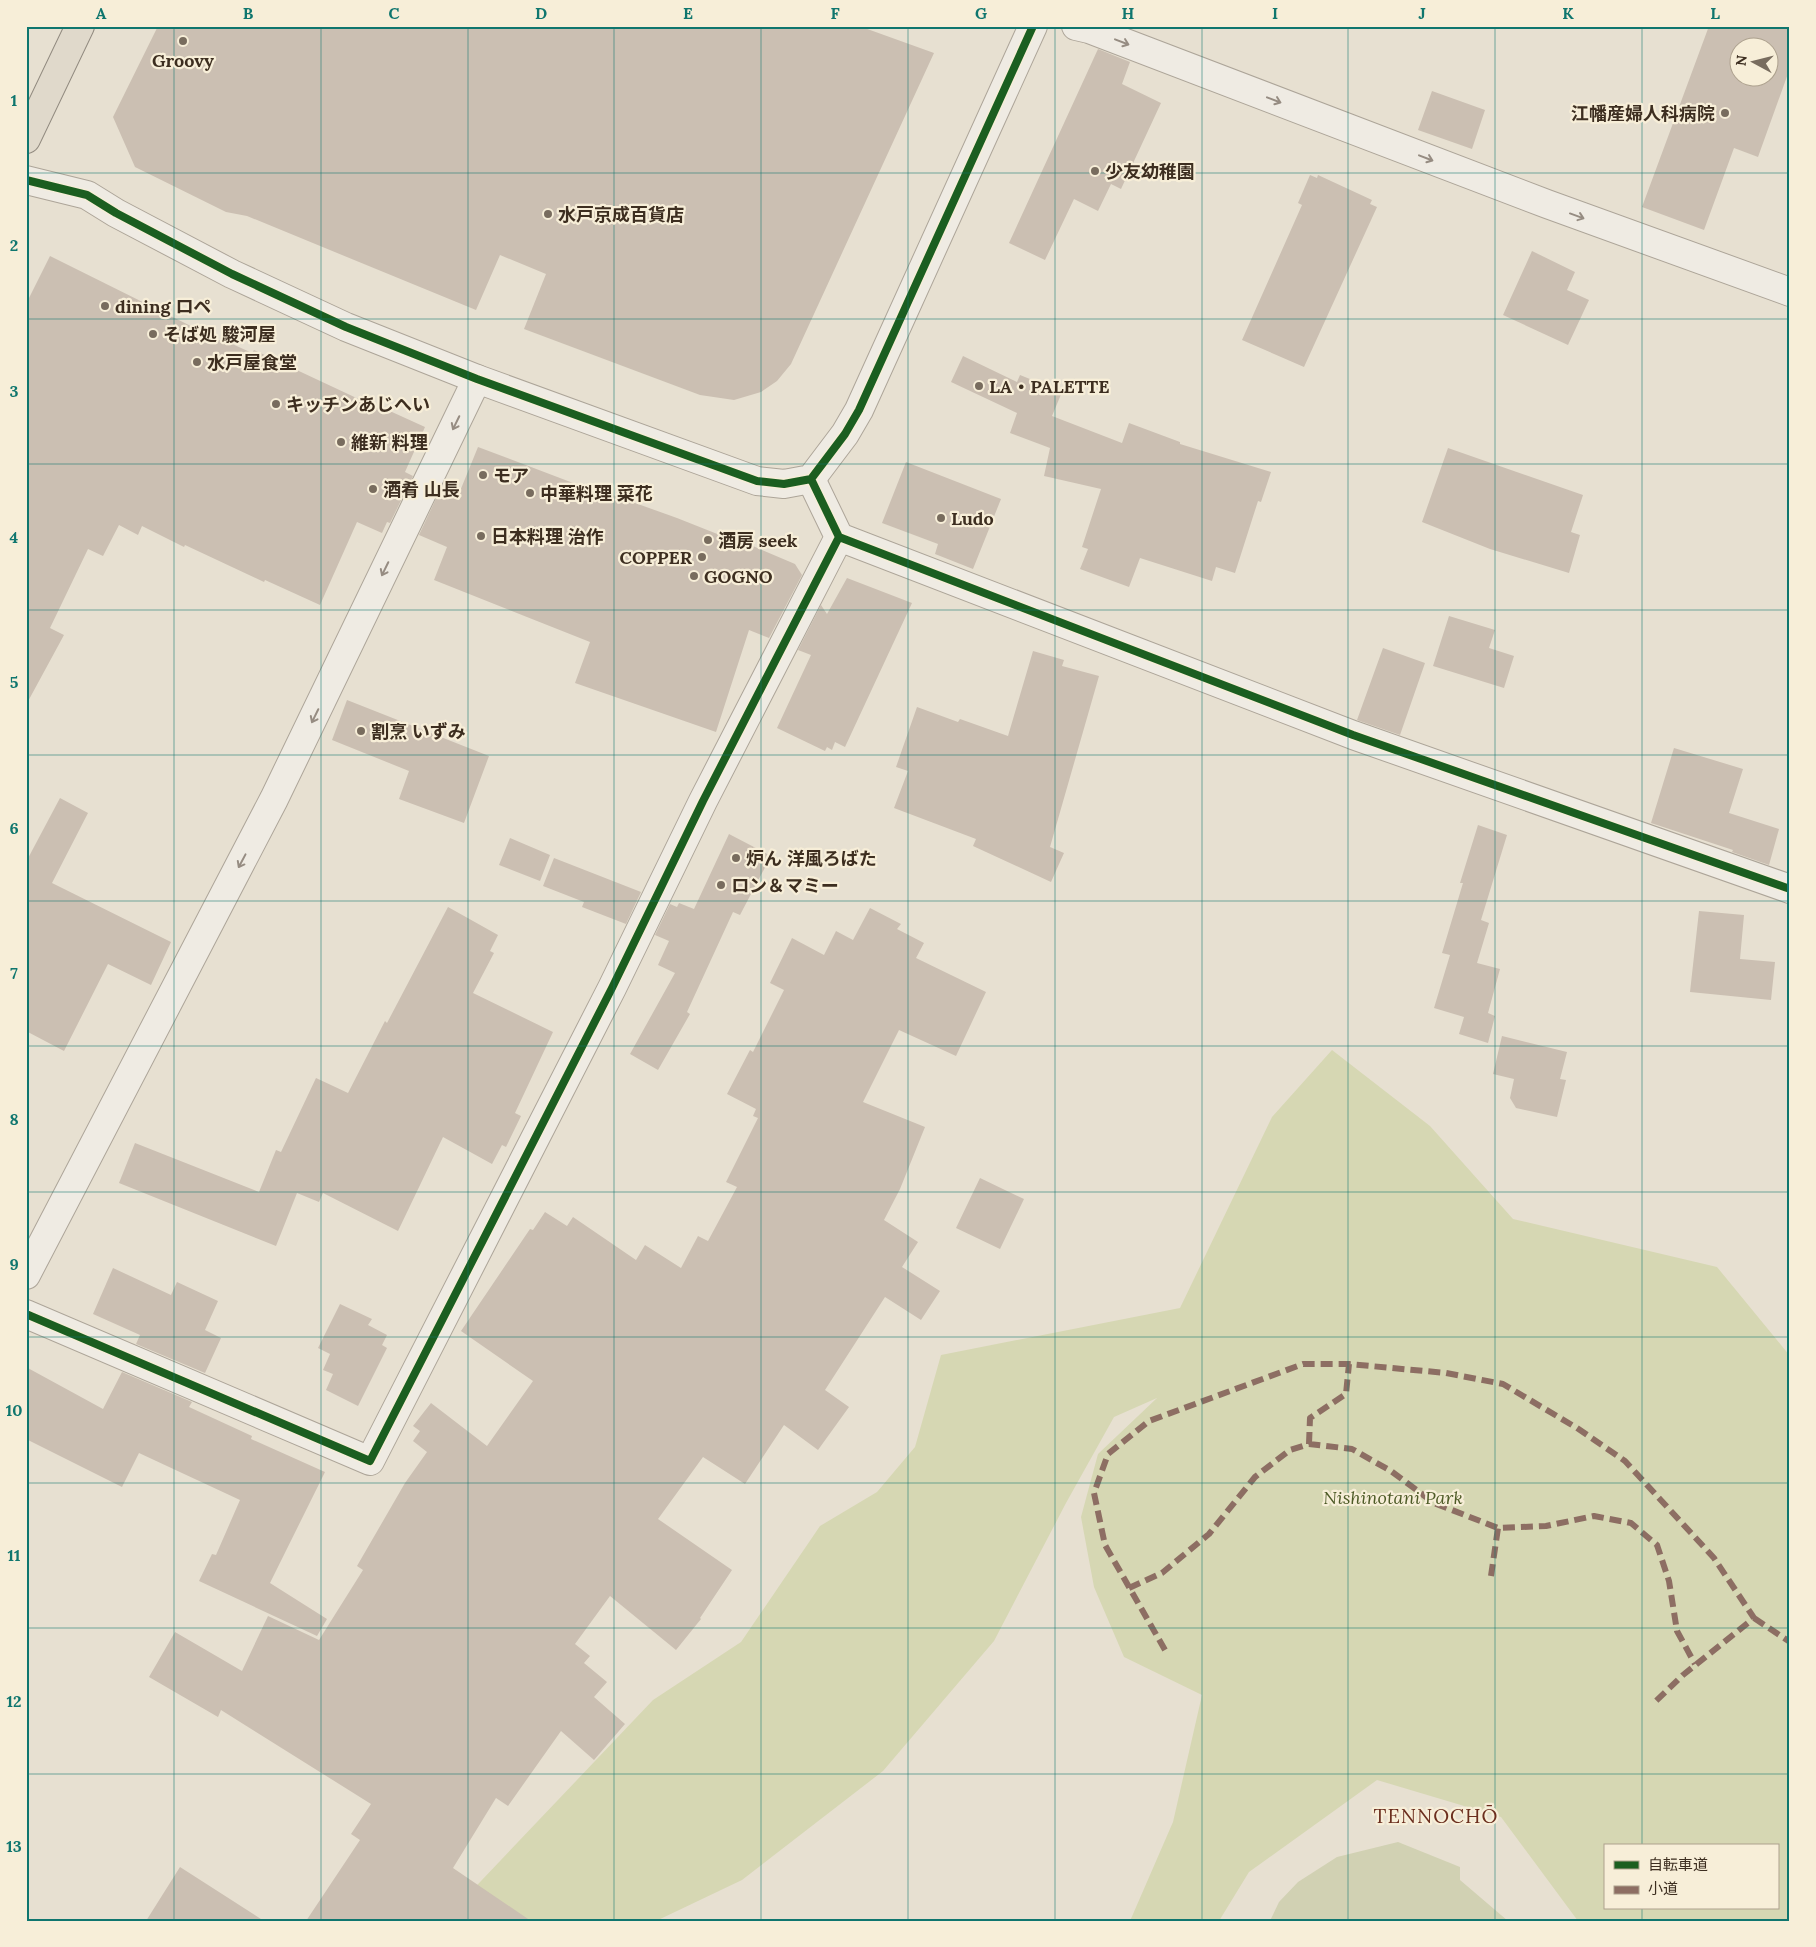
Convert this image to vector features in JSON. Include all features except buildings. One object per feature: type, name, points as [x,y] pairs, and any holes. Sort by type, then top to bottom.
[{"type":"highway","points":[[26,139],[80,26]]},
{"type":"street","points":[[26,180],[87,195],[116,213],[232,274],[346,327],[477,379],[757,481],[784,484],[811,479],[845,434],[859,410],[1033,26]]},
{"type":"street","points":[[1076,26],[1089,29],[1546,204],[1790,292]]},
{"type":"street","points":[[26,1275],[274,799],[477,379]]},
{"type":"street","points":[[811,479],[839,537],[1353,735],[1790,889]]},
{"type":"street","points":[[26,1314],[370,1461],[617,980],[703,801],[839,537]]},
{"type":"green space","name":"Nishinotani Park","points":[[1332,1050],[1430,1126],[1513,1219],[1717,1267],[1790,1356],[1790,1921],[1578,1921],[1501,1817],[1377,1780],[1249,1872],[1219,1921],[1130,1921],[1173,1822],[1202,1695],[1124,1657],[1094,1587],[1081,1517],[1098,1454],[1157,1398],[1114,1417],[1066,1503],[994,1641],[883,1771],[742,1880],[656,1921],[443,1921],[653,1700],[741,1642],[820,1526],[877,1492],[915,1447],[941,1355],[1180,1308],[1272,1117]]},
{"type":"green space","points":[[1398,1842],[1460,1867],[1460,1880],[1508,1921],[1270,1921],[1279,1902],[1298,1882],[1337,1857]]},
{"type":"marked path","points":[[1165,1650],[1105,1545],[1094,1493],[1108,1454],[1149,1421],[1303,1364],[1349,1364],[1446,1373],[1503,1384],[1577,1428],[1625,1461],[1714,1558],[1754,1618],[1683,1675],[1656,1701]]},
{"type":"marked path","points":[[1309,1444],[1310,1418],[1346,1394],[1349,1364]]},
{"type":"marked path","points":[[1129,1588],[1162,1573],[1209,1534],[1255,1477],[1290,1450],[1309,1444],[1352,1449],[1391,1471],[1434,1503],[1498,1528],[1546,1526],[1594,1516],[1631,1523],[1657,1545],[1669,1581],[1677,1631],[1695,1664]]},
{"type":"marked path","points":[[1491,1576],[1498,1528]]},
{"type":"marked path","points":[[1754,1618],[1790,1642]]},
{"type":"cycle path","points":[[26,180],[87,195],[116,213],[232,274],[346,327],[477,379],[757,481],[784,484],[811,479],[845,434],[859,410],[1033,26]]},
{"type":"cycle path","points":[[811,479],[839,537],[1353,735],[1790,889]]},
{"type":"cycle path","points":[[26,1314],[370,1461],[612,988],[703,801],[839,537]]},
{"type":"place","name":"Groovy","points":[[183,41]]},
{"type":"place","name":"江幡産婦人科病院","points":[[1725,113]]},
{"type":"place","name":"少友幼稚園","points":[[1095,171]]},
{"type":"place","name":"水戸京成百貨店","points":[[548,214]]},
{"type":"place","name":"dining ロペ","points":[[105,306]]},
{"type":"place","name":"そば処 駿河屋","points":[[153,334]]},
{"type":"place","name":"水戸屋食堂","points":[[197,362]]},
{"type":"place","name":"LA・PALETTE","points":[[979,386]]},
{"type":"place","name":"キッチンあじへい","points":[[276,404]]},
{"type":"place","name":"維新 料理","points":[[341,442]]},
{"type":"place","name":"モア","points":[[483,475]]},
{"type":"place","name":"酒肴 山長","points":[[373,489]]},
{"type":"place","name":"中華料理 菜花","points":[[530,493]]},
{"type":"place","name":"Ludo","points":[[941,518]]},
{"type":"place","name":"日本料理 治作","points":[[481,536]]},
{"type":"place","name":"酒房 seek","points":[[708,540]]},
{"type":"place","name":"COPPER","points":[[702,557]]},
{"type":"place","name":"GOGNO","points":[[694,576]]},
{"type":"place","name":"割烹 いずみ","points":[[361,731]]},
{"type":"place","name":"炉ん 洋風ろばた","points":[[736,858]]},
{"type":"place","name":"ロン＆マミー","points":[[721,885]]},
{"type":"district","name":"TENNOCHŌ","points":[[1436,1815]]}]
